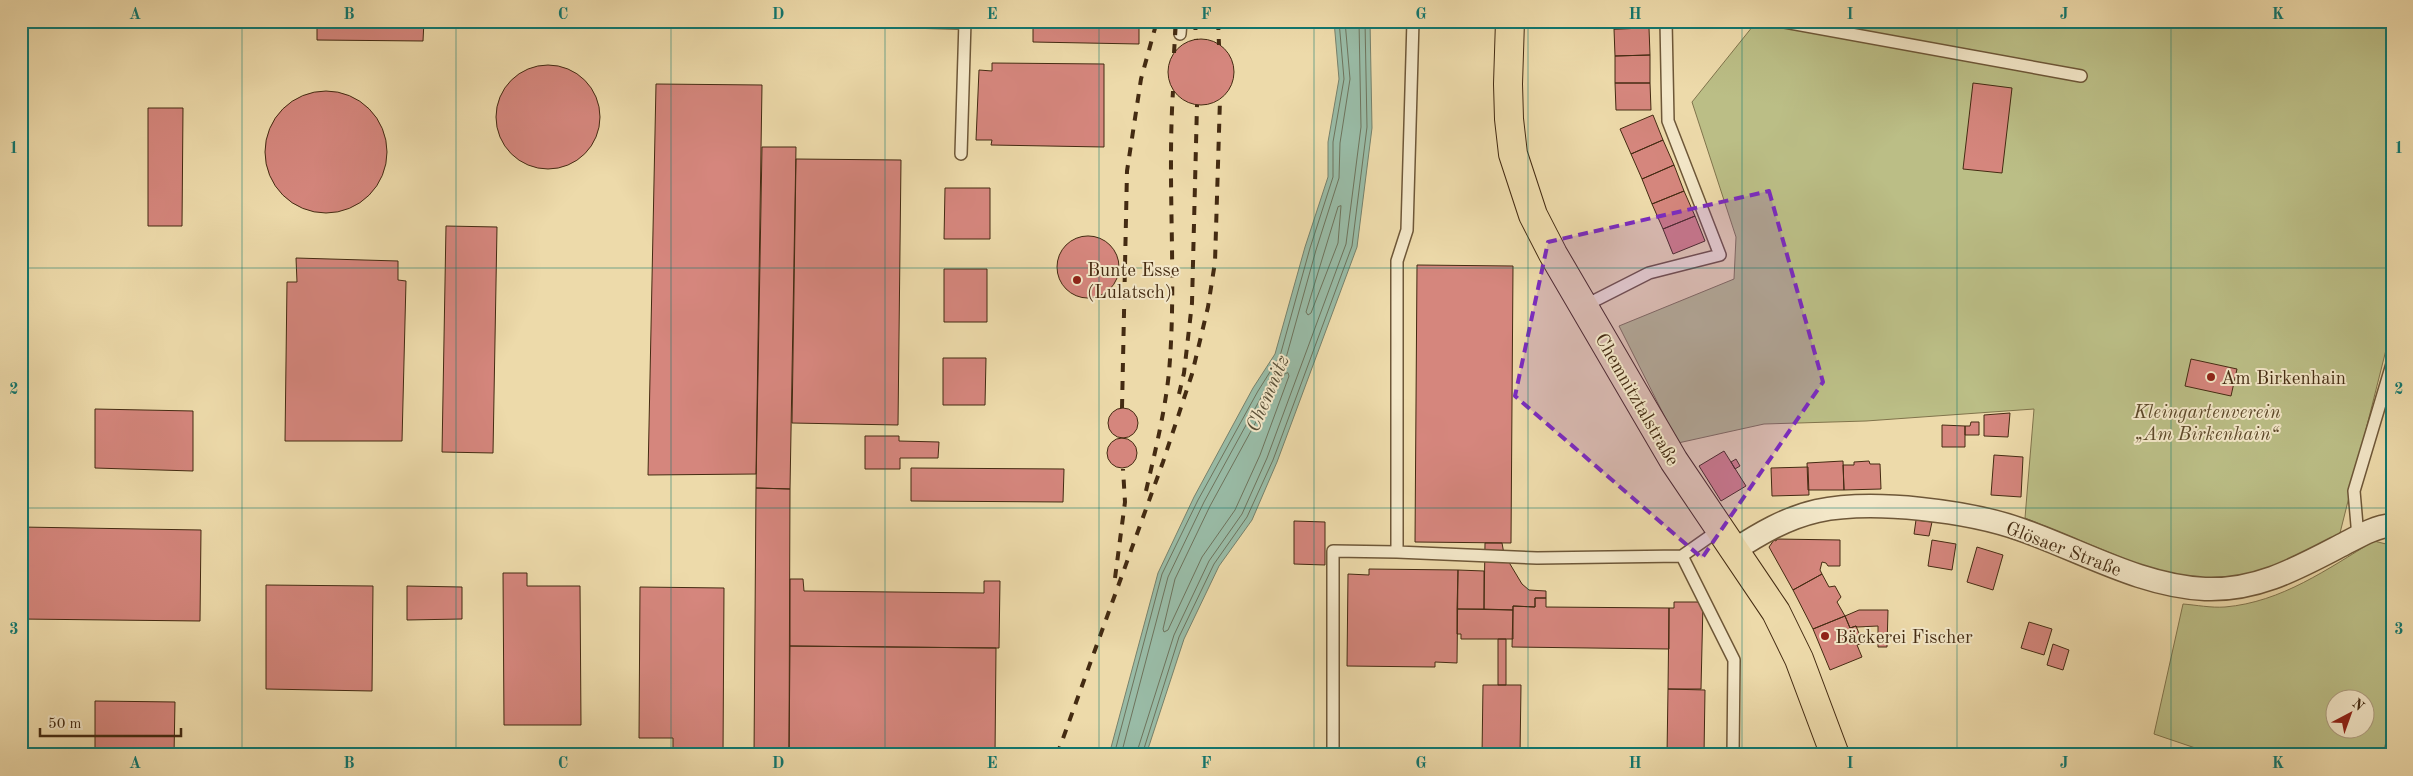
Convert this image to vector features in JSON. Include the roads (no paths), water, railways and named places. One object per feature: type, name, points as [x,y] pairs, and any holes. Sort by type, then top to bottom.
[{"type":"main road","name":"Chemnitztalstraße","points":[[1510,21],[1508,84],[1513,154],[1524,193],[1533,215],[1674,462],[1776,612],[1790,638],[1836,755]]},
{"type":"street","name":"Glösaer Straße","points":[[1726,541],[1818,511],[1848,508],[1917,509],[1956,513],[1989,520],[2022,530],[2134,574],[2174,586],[2207,589],[2242,586],[2281,577],[2358,537],[2382,526],[2392,525]]},
{"type":"lane","points":[[886,21],[965,22],[961,154]]},
{"type":"lane","points":[[1180,34],[1181,21]]},
{"type":"lane","points":[[1397,552],[1397,261],[1407,230],[1412,21]]},
{"type":"lane","points":[[1584,307],[1649,273],[1720,255],[1668,122],[1666,21]]},
{"type":"lane","points":[[1779,21],[2080,76]]},
{"type":"lane","points":[[2358,537],[2354,491],[2392,364]]},
{"type":"lane","points":[[1333,755],[1333,552],[1397,552],[1537,558],[1682,556],[1726,541]]},
{"type":"lane","points":[[1682,556],[1734,660],[1733,755]]},
{"type":"water","name":"Chemnitz","points":[[1334,21],[1370,21],[1372,128],[1357,247],[1277,462],[1252,520],[1219,566],[1184,639],[1146,755],[1109,755],[1158,573],[1194,497],[1253,388],[1275,354],[1305,247],[1328,177],[1328,142],[1339,79]]},
{"type":"railway","points":[[1122,408],[1127,171],[1141,79],[1157,21]]},
{"type":"railway","points":[[1174,53],[1176,21]]},
{"type":"railway","points":[[1195,21],[1196,40]]},
{"type":"railway","points":[[1218,21],[1219,45]]},
{"type":"railway","points":[[1146,491],[1162,417],[1169,372],[1172,302],[1171,126],[1173,91]]},
{"type":"railway","points":[[1057,755],[1163,462],[1192,374],[1208,307],[1215,262],[1220,99]]},
{"type":"railway","points":[[1179,394],[1184,373],[1192,303],[1197,105]]},
{"type":"railway","points":[[1115,578],[1125,502],[1123,469]]},
{"type":"place","name":"Bunte Esse (Lulatsch)","points":[[1077,280]]},
{"type":"place","name":"Am Birkenhain","points":[[2211,377]]},
{"type":"place","name":"Bäckerei Fischer","points":[[1825,636]]},
{"type":"park label","name":"Kleingartenverein „Am Birkenhain“","points":[[2207,422]]}]
